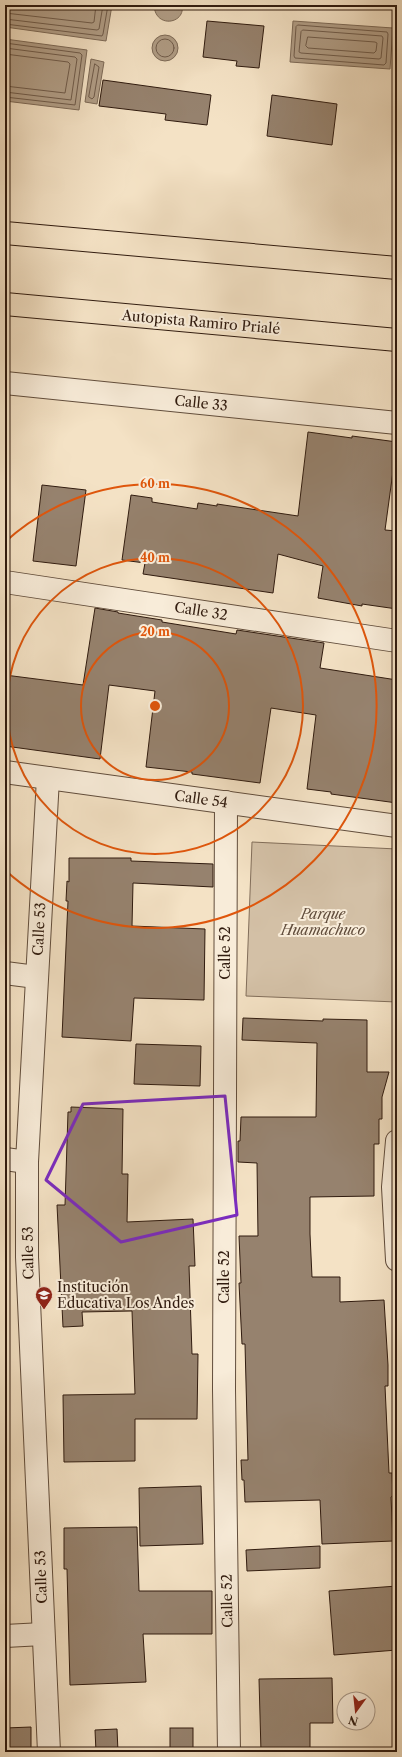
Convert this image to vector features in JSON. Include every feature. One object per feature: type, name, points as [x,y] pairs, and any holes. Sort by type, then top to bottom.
[{"type":"highway","points":[[5,234],[397,268]]},
{"type":"highway","name":"Autopista Ramiro Prialé","points":[[5,304],[397,340]]},
{"type":"street","name":"Calle 33","points":[[5,383],[397,423]]},
{"type":"street","name":"Calle 32","points":[[5,582],[397,641]]},
{"type":"street","name":"Calle 54","points":[[5,772],[397,826]]},
{"type":"street","name":"Calle 53","points":[[48,778],[27,1162],[27,1256],[49,1752]]},
{"type":"street","name":"Calle 52","points":[[226,802],[224,1389],[229,1752]]},
{"type":"street","points":[[5,972],[36,977]]},
{"type":"street","points":[[397,1141],[393,1187],[397,1260]]},
{"type":"street","points":[[5,1159],[27,1162]]},
{"type":"street","points":[[5,1636],[43,1634]]},
{"type":"highlighted area","points":[[225,1096],[237,1215],[121,1242],[46,1180],[83,1104]]},
{"type":"green space","name":"Parque Huamachuco","points":[[252,842],[397,849],[397,1002],[246,996]]},
{"type":"water","points":[[5,5],[112,5],[106,41],[5,27]]},
{"type":"water","points":[[154,5],[182,5],[182,11],[175,20],[164,21],[159,18]]},
{"type":"water","points":[[293,21],[393,28],[390,69],[290,62]]},
{"type":"water","points":[[165,35],[174,39],[178,48],[174,57],[165,61],[156,57],[152,48],[156,39]]},
{"type":"water","points":[[5,39],[87,50],[79,110],[5,101]]},
{"type":"water","points":[[91,59],[104,62],[97,104],[85,102]]},
{"type":"building","points":[[207,21],[264,26],[259,68],[236,66],[237,61],[203,57]]},
{"type":"building","points":[[103,80],[211,95],[207,125],[165,120],[166,114],[99,106]]},
{"type":"building","points":[[272,95],[337,104],[332,145],[267,136]]},
{"type":"building","points":[[308,432],[397,442],[385,530],[397,531],[397,609],[362,604],[362,606],[318,598],[323,566],[278,554],[273,593],[143,574],[145,563],[122,560],[131,495],[152,498],[152,502],[197,509],[198,503],[217,506],[217,504],[298,516]]},
{"type":"building","points":[[42,485],[86,490],[76,566],[33,561]]},
{"type":"building","points":[[95,608],[162,620],[162,622],[236,634],[237,630],[324,643],[320,668],[397,680],[397,803],[331,794],[331,792],[307,789],[316,715],[271,708],[260,783],[192,774],[192,772],[146,767],[155,691],[109,685],[100,759],[5,746],[5,675],[83,685]]},
{"type":"building","points":[[69,858],[131,858],[131,861],[213,864],[213,887],[133,883],[132,926],[205,929],[204,1000],[134,998],[131,1041],[62,1037],[68,901],[66,901],[67,881],[69,882]]},
{"type":"building","points":[[243,1018],[323,1021],[323,1019],[367,1020],[367,1072],[389,1072],[382,1097],[382,1119],[379,1119],[379,1144],[374,1144],[374,1196],[310,1197],[310,1234],[312,1277],[340,1277],[340,1302],[384,1300],[388,1365],[388,1386],[385,1386],[389,1473],[392,1473],[393,1496],[391,1497],[393,1541],[322,1544],[320,1500],[245,1502],[241,1460],[248,1460],[245,1344],[242,1344],[239,1283],[241,1283],[239,1236],[258,1236],[257,1163],[238,1162],[238,1141],[240,1141],[241,1117],[316,1117],[317,1043],[242,1040]]},
{"type":"building","points":[[136,1044],[201,1046],[200,1086],[134,1084]]},
{"type":"building","points":[[71,1107],[123,1109],[122,1174],[128,1174],[127,1222],[193,1219],[195,1266],[189,1266],[192,1354],[198,1354],[197,1419],[135,1419],[135,1461],[64,1462],[63,1395],[135,1394],[132,1311],[82,1312],[83,1326],[63,1327],[57,1205],[65,1205],[68,1112],[71,1112]]},
{"type":"building","points":[[201,1486],[203,1544],[140,1546],[139,1488]]},
{"type":"building","points":[[137,1527],[139,1591],[212,1591],[212,1634],[143,1634],[146,1682],[70,1685],[67,1569],[64,1569],[64,1528]]},
{"type":"building","points":[[320,1546],[320,1568],[247,1571],[246,1550]]},
{"type":"building","points":[[397,1586],[397,1650],[334,1655],[329,1591]]},
{"type":"building","points":[[332,1678],[333,1723],[310,1723],[310,1752],[261,1752],[259,1679]]},
{"type":"building","points":[[31,1727],[31,1752],[5,1752],[5,1728]]},
{"type":"building","points":[[170,1728],[193,1728],[193,1752],[170,1752]]},
{"type":"building","points":[[117,1729],[118,1752],[96,1752],[95,1730]]},
{"type":"place","name":"Institución Educativa Los Andes","points":[[44,1310]]}]
